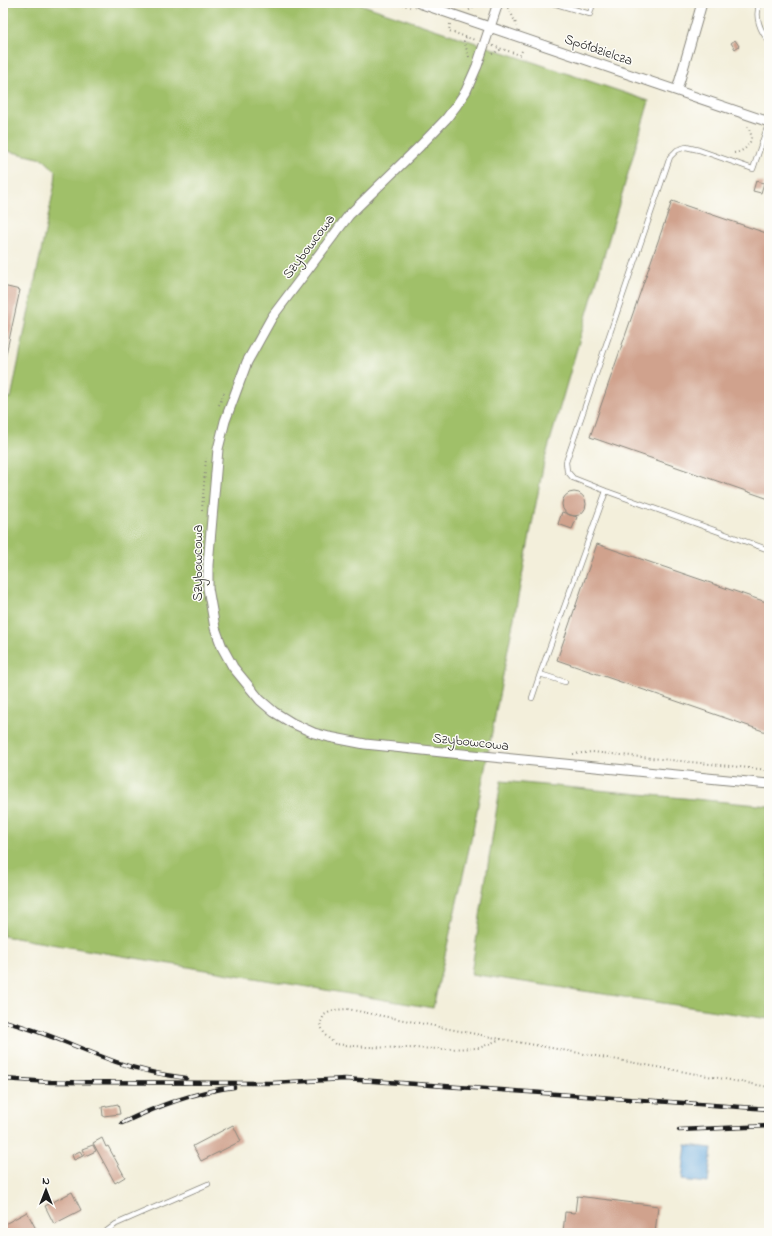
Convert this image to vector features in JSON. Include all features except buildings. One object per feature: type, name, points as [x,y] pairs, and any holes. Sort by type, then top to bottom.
[{"type":"street","name":"Szybowcowa","points":[[498,3],[491,27],[471,80],[456,106],[446,119],[420,146],[349,215],[272,317],[247,362],[225,421],[218,449],[208,565],[208,588],[215,628],[222,647],[233,666],[260,700],[274,712],[292,723],[322,735],[365,744],[769,784]]},
{"type":"street","points":[[677,90],[702,3]]},
{"type":"street","name":"Spółdzielcza","points":[[415,5],[491,27],[769,122]]},
{"type":"lane","points":[[552,3],[565,5],[590,14],[593,3]]},
{"type":"lane","points":[[760,3],[758,8],[759,22],[763,34],[769,41]]},
{"type":"lane","points":[[769,122],[753,169],[699,150],[686,148],[677,150],[670,157],[566,462],[567,471],[573,478],[769,550]]},
{"type":"lane","points":[[532,698],[606,491]]},
{"type":"lane","points":[[540,674],[565,682]]},
{"type":"lane","points":[[104,1233],[116,1224],[208,1184]]},
{"type":"path","points":[[398,3],[415,5]]},
{"type":"path","points":[[469,10],[482,3]]},
{"type":"path","points":[[507,3],[517,27]]},
{"type":"path","points":[[469,59],[464,41],[466,36],[520,55],[526,39]]},
{"type":"path","points":[[489,59],[492,54],[500,50],[500,48]]},
{"type":"path","points":[[730,153],[742,151],[752,139],[750,131],[742,122]]},
{"type":"path","points":[[219,406],[226,387]]},
{"type":"path","points":[[201,515],[206,457]]},
{"type":"path","points":[[568,755],[592,752],[769,770]]},
{"type":"path","points":[[501,1039],[479,1048],[444,1049],[366,1047],[335,1044],[325,1035],[320,1024],[324,1015],[334,1010],[347,1009],[501,1039],[769,1087]]},
{"type":"green space","points":[[3,3],[357,3],[649,101],[544,462],[473,831],[433,1008],[3,936],[3,396],[11,398],[55,183],[56,171],[43,159],[3,150]]},
{"type":"green space","points":[[501,781],[769,806],[769,1019],[471,974]]},
{"type":"water","points":[[686,1145],[712,1148],[708,1183],[682,1180]]},
{"type":"railway","points":[[3,1021],[46,1035],[125,1065],[151,1072],[186,1078]]},
{"type":"railway","points":[[3,1079],[51,1082],[272,1083],[345,1079],[769,1109]]},
{"type":"railway","points":[[122,1123],[176,1100],[205,1092],[234,1087]]},
{"type":"railway","points":[[679,1130],[769,1126]]}]
